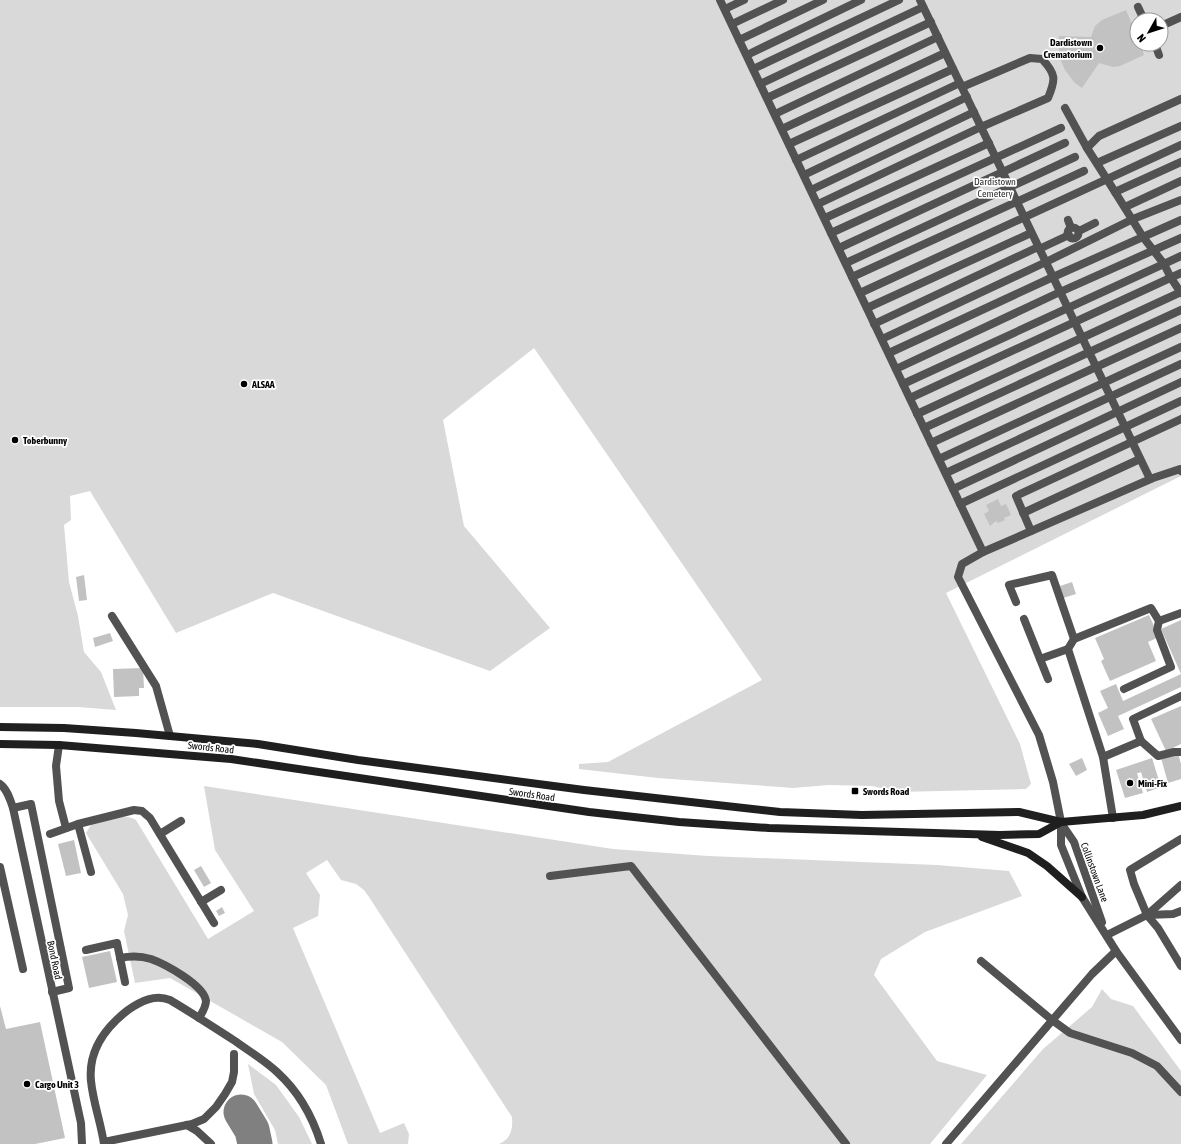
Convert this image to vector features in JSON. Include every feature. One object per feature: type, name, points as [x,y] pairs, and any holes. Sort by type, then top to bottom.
[{"type":"main road","name":"Swords Road","points":[[0,727],[64,728],[258,744],[358,760],[584,790],[780,812],[862,815],[1019,812],[1061,822],[1143,815],[1181,806]]},
{"type":"main road","name":"Swords Road","points":[[0,744],[59,745],[231,759],[535,805],[679,822],[769,828],[975,834],[1039,834],[1061,822]]},
{"type":"main road","points":[[975,834],[1028,853],[1047,866],[1082,897]]},
{"type":"street","points":[[720,0],[983,552]]},
{"type":"street","points":[[725,9],[744,0]]},
{"type":"street","points":[[732,24],[783,0]]},
{"type":"street","points":[[739,40],[822,0]]},
{"type":"street","points":[[746,55],[862,0]]},
{"type":"street","points":[[753,69],[898,0]]},
{"type":"street","points":[[760,84],[922,4],[1150,479]]},
{"type":"street","points":[[1138,7],[1140,12]]},
{"type":"street","points":[[1169,22],[1181,17]]},
{"type":"street","points":[[767,98],[931,22]]},
{"type":"street","points":[[775,114],[938,38]]},
{"type":"street","points":[[782,129],[945,53]]},
{"type":"street","points":[[796,160],[961,85],[1030,58],[1042,59],[1052,71],[1053,86],[1048,98],[981,127],[818,204]]},
{"type":"street","points":[[789,144],[953,69]]},
{"type":"street","points":[[804,175],[967,97]]},
{"type":"street","points":[[1088,148],[1099,136],[1181,99]]},
{"type":"street","points":[[917,414],[1181,292],[1171,278],[1164,264],[1143,237],[1065,108]]},
{"type":"street","points":[[811,190],[974,112]]},
{"type":"street","points":[[1097,163],[1181,126]]},
{"type":"street","points":[[831,233],[1061,128]]},
{"type":"street","points":[[824,218],[988,143]]},
{"type":"street","points":[[839,248],[1066,143]]},
{"type":"street","points":[[860,293],[1181,145]]},
{"type":"street","points":[[846,263],[1075,157]]},
{"type":"street","points":[[1115,192],[1181,162]]},
{"type":"street","points":[[852,277],[1084,171]]},
{"type":"street","points":[[1125,207],[1181,181]]},
{"type":"street","points":[[882,339],[1046,262],[1132,219],[1181,200]]},
{"type":"street","points":[[889,353],[1181,220]]},
{"type":"street","points":[[874,324],[1039,248],[1073,230],[1095,222]]},
{"type":"street","points":[[1073,230],[1080,245]]},
{"type":"street","points":[[867,308],[1032,233]]},
{"type":"street","points":[[896,369],[1060,292],[1181,238]]},
{"type":"street","points":[[903,384],[1067,307],[1181,256]]},
{"type":"street","points":[[910,398],[1181,274]]},
{"type":"street","points":[[924,428],[1181,310]]},
{"type":"street","points":[[931,443],[1181,328]]},
{"type":"street","points":[[939,458],[1181,347]]},
{"type":"street","points":[[946,473],[1181,364]]},
{"type":"street","points":[[953,488],[1181,382]]},
{"type":"street","points":[[960,504],[1181,400]]},
{"type":"street","points":[[1031,530],[1016,496],[1181,419]]},
{"type":"street","points":[[1023,513],[1140,459]]},
{"type":"street","points":[[1061,822],[1053,782],[1039,735],[958,577],[962,564],[983,552],[1031,530],[1150,479],[1181,469]]},
{"type":"street","points":[[1016,602],[1009,585],[1052,575],[1074,639]]},
{"type":"street","points":[[1040,659],[1068,649],[1074,639],[1151,608],[1159,621],[1157,630],[1171,667],[1124,689]]},
{"type":"street","points":[[1159,621],[1181,613]]},
{"type":"street","points":[[112,616],[156,686],[170,736]]},
{"type":"street","points":[[1024,619],[1048,679]]},
{"type":"street","points":[[1068,649],[1103,757],[1113,818]]},
{"type":"street","points":[[1181,696],[1133,719],[1141,741],[1158,756],[1181,752]]},
{"type":"street","points":[[1103,757],[1141,741]]},
{"type":"street","points":[[59,745],[56,766],[59,801],[66,828]]},
{"type":"street","name":"Bond Road","points":[[0,784],[9,796],[13,808],[81,1123],[82,1144]]},
{"type":"street","points":[[13,808],[31,804],[69,988],[52,992]]},
{"type":"street","points":[[50,834],[78,824],[138,810],[142,811],[150,818],[214,923]]},
{"type":"street","points":[[160,834],[181,821]]},
{"type":"street","name":"Collinstown Lane","points":[[1061,822],[1061,845],[1082,897],[1107,935],[1116,952],[1181,1040]]},
{"type":"street","name":"Collinstown Lane","points":[[1061,822],[1074,842],[1107,935]]},
{"type":"street","points":[[78,824],[90,872]]},
{"type":"street","points":[[1181,839],[1130,870],[1146,915],[1158,928],[1181,966]]},
{"type":"street","points":[[550,876],[630,866],[846,1144]]},
{"type":"street","points":[[0,867],[23,969]]},
{"type":"street","points":[[1107,935],[1146,915],[1181,885]]},
{"type":"street","points":[[201,902],[221,890]]},
{"type":"street","points":[[1146,915],[1173,914],[1181,911]]},
{"type":"street","points":[[86,950],[117,943],[125,982]]},
{"type":"street","points":[[946,1144],[1092,974],[1116,952]]},
{"type":"street","points":[[120,958],[130,956],[151,959],[196,986],[204,994],[206,1002],[204,1011],[199,1018]]},
{"type":"street","points":[[981,961],[1052,1020],[1070,1033],[1132,1053],[1157,1066],[1181,1092]]},
{"type":"street","points":[[234,1054],[234,1072],[232,1082],[216,1107],[204,1119],[187,1125],[104,1143],[91,1081],[91,1068],[94,1054],[101,1039],[110,1026],[135,1005],[156,997],[163,997],[199,1018],[256,1055],[277,1072],[290,1086],[305,1107],[317,1130],[321,1144]]},
{"type":"street","points":[[187,1125],[197,1131],[211,1144]]},
{"type":"green space","name":"ALSAA","points":[[0,0],[1181,0],[1181,476],[946,593],[1020,744],[1031,784],[1026,789],[897,792],[872,786],[828,785],[793,788],[658,778],[579,769],[579,764],[608,762],[762,680],[534,348],[443,420],[464,526],[550,628],[490,671],[273,593],[176,633],[90,491],[70,496],[71,520],[64,525],[69,582],[78,616],[84,652],[101,672],[116,710],[78,707],[0,707]]},
{"type":"green space","points":[[204,786],[613,849],[708,856],[937,865],[1009,871],[1022,896],[925,932],[881,959],[874,975],[937,1061],[987,1075],[930,1144],[499,1144],[509,1136],[512,1126],[512,1117],[364,890],[356,884],[341,880],[327,860],[306,873],[320,895],[318,916],[293,928],[380,1133],[404,1123],[409,1134],[408,1144],[348,1144],[326,1085],[282,1042],[170,978],[135,983],[124,931],[128,915],[123,894],[86,833],[91,825],[114,818],[125,817],[136,820],[208,939],[254,911],[215,850]]},
{"type":"green space","points":[[1102,989],[1111,999],[1133,1006],[1181,1071],[1181,1144],[961,1144],[1043,1049],[1092,1007]]},
{"type":"green space","points":[[248,1064],[276,1085],[299,1117],[312,1144],[278,1144],[275,1130],[254,1094]]},
{"type":"building","name":"Dardistown Crematorium","points":[[1126,10],[1129,17],[1129,52],[1143,52],[1144,55],[1120,66],[1113,67],[1099,63],[1082,88],[1075,83],[1065,70],[1061,61],[1059,36],[1091,37],[1095,26],[1102,20]]},
{"type":"building","points":[[998,499],[1001,506],[1006,504],[1011,515],[998,523],[996,521],[990,526],[984,514],[989,511],[986,505]]},
{"type":"building","points":[[84,575],[87,600],[79,601],[76,577]]},
{"type":"building","points":[[1072,582],[1076,594],[1063,598],[1060,586]]},
{"type":"building","points":[[1149,615],[1159,637],[1148,642],[1156,661],[1110,681],[1101,661],[1104,659],[1095,638]]},
{"type":"building","points":[[1181,620],[1181,674],[1161,629]]},
{"type":"building","points":[[110,633],[113,641],[95,647],[93,638]]},
{"type":"building","points":[[143,668],[144,688],[139,688],[139,696],[114,697],[113,669]]},
{"type":"building","points":[[1181,674],[1181,687],[1118,716],[1124,729],[1108,736],[1098,713],[1108,708],[1100,691],[1116,684],[1123,701]]},
{"type":"building","points":[[1181,706],[1181,744],[1166,751],[1151,719]]},
{"type":"building","points":[[1178,753],[1181,764],[1181,779],[1168,783],[1161,758]]},
{"type":"building","points":[[1082,758],[1087,770],[1076,776],[1069,764]]},
{"type":"building","points":[[1152,758],[1161,787],[1147,792],[1141,772],[1137,773],[1143,793],[1125,798],[1116,770]]},
{"type":"building","points":[[74,840],[81,873],[66,876],[58,844]]},
{"type":"building","points":[[201,866],[211,883],[204,887],[194,870]]},
{"type":"building","points":[[222,907],[225,913],[219,916],[216,911]]},
{"type":"building","points":[[110,951],[117,982],[89,988],[82,957]]},
{"type":"building","name":"Cargo Unit 3","points":[[0,1006],[6,1029],[40,1022],[65,1138],[35,1144],[0,1144]]},
{"type":"taxiway","points":[[241,1112],[252,1130],[255,1144]]},
{"type":"place","name":"Dardistown Crematorium","points":[[1100,48]]},
{"type":"place","name":"ALSAA","points":[[244,384]]},
{"type":"place","name":"Toberbunny","points":[[15,440]]},
{"type":"place","name":"Mini-Fix","points":[[1130,783]]},
{"type":"place","name":"Swords Road","points":[[855,791]]},
{"type":"place","name":"Cargo Unit 3","points":[[27,1084]]},
{"type":"park label","name":"Dardistown Cemetery","points":[[995,186]]}]
